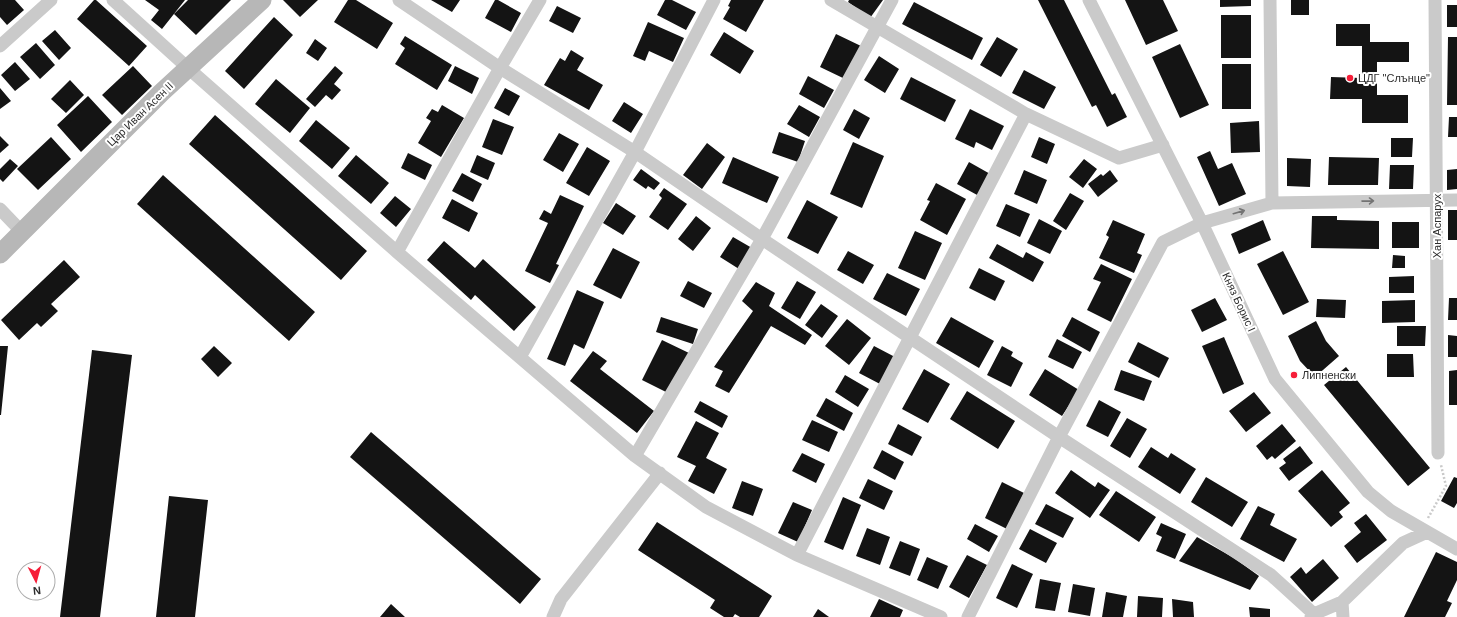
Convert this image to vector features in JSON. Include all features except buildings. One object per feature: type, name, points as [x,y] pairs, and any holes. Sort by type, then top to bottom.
[{"type":"street","points":[[0,46],[51,0]]},
{"type":"street","points":[[113,0],[397,252],[635,456],[706,507],[797,555],[932,616]]},
{"type":"street","name":"Цар Иван Асен II","points":[[0,254],[156,98],[262,0]]},
{"type":"street","points":[[399,0],[500,68],[635,152],[762,239],[1271,575],[1312,616],[1342,602],[1403,544],[1424,530]]},
{"type":"street","points":[[397,252],[500,68],[540,0]]},
{"type":"street","points":[[520,357],[635,152],[714,0]]},
{"type":"street","points":[[831,0],[878,26],[1026,114],[1119,158],[1163,145]]},
{"type":"street","points":[[635,456],[762,239],[892,0]]},
{"type":"street","name":"Княз Борис I","points":[[1089,0],[1202,223],[1275,379],[1368,492],[1391,511],[1457,549]]},
{"type":"street","points":[[1270,0],[1272,203]]},
{"type":"street","name":"Хан Аспарух","points":[[1434,0],[1437,200],[1438,453]]},
{"type":"street","points":[[797,555],[1026,114]]},
{"type":"street","points":[[968,617],[1060,437],[1163,242],[1202,223],[1272,203],[1457,200]]},
{"type":"street","points":[[0,209],[22,232]]},
{"type":"street","name":"Цар Иван Асен II","points":[[0,247],[22,232]]},
{"type":"street","points":[[552,617],[561,599],[660,473]]},
{"type":"street","points":[[1342,602],[1343,617]]},
{"type":"path","points":[[1424,530],[1446,486],[1438,453]]},
{"type":"place","name":"ЦДГ \"Слънце\"","points":[[1350,78]]},
{"type":"place","name":"Липненски","points":[[1294,375]]}]
